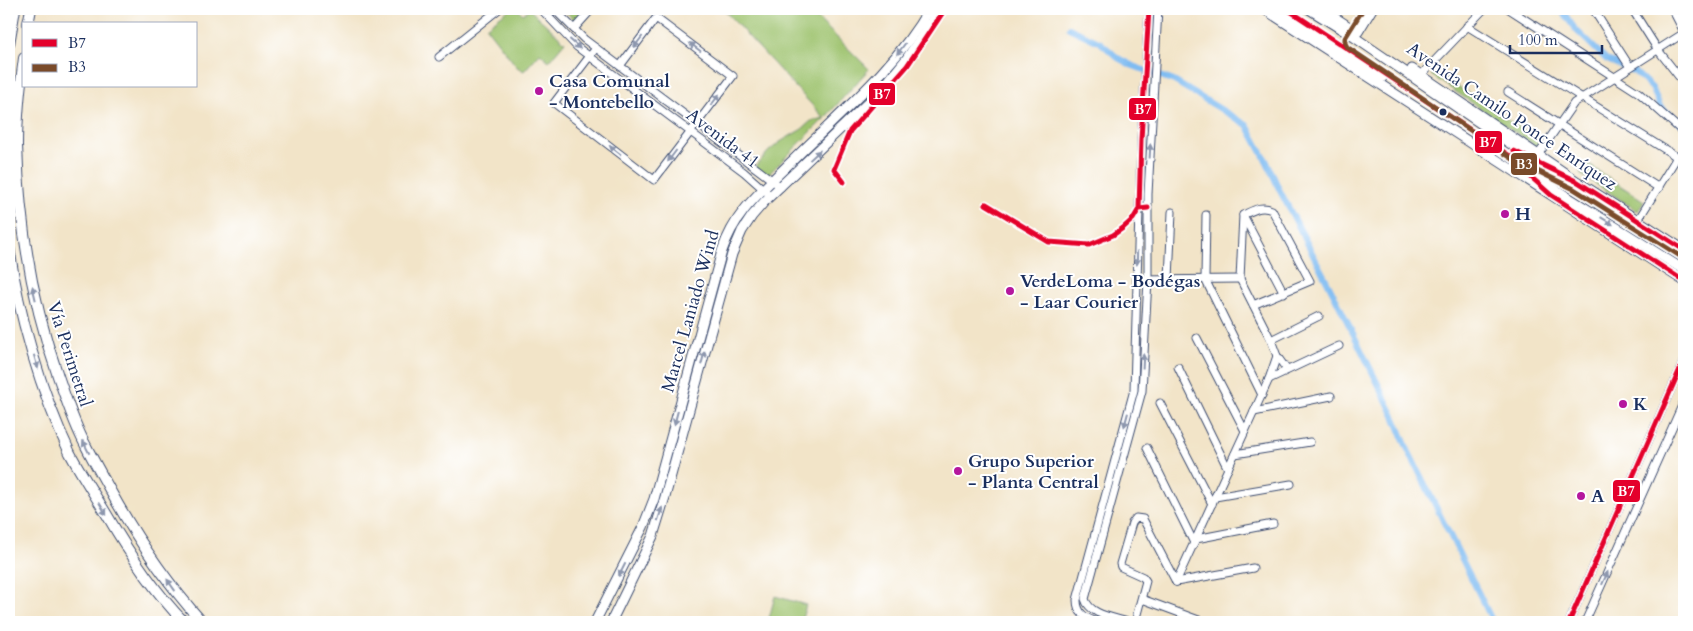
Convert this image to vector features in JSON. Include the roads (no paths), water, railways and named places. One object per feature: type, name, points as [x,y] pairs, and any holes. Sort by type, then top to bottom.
[{"type":"highway","points":[[9,44],[15,9]]},
{"type":"highway","points":[[28,22],[30,9]]},
{"type":"highway","name":"Vía Perimetral","points":[[22,83],[17,144],[20,199],[30,276],[51,357],[85,445],[132,529],[179,596],[202,622]]},
{"type":"highway","name":"Vía Perimetral","points":[[9,247],[12,270],[35,362],[70,454],[127,549],[167,604],[184,622]]},
{"type":"main road","name":"Marcel Laniado Wind","points":[[595,622],[639,536],[654,499],[727,236],[741,212],[872,83],[899,52],[929,9]]},
{"type":"main road","name":"Marcel Laniado Wind","points":[[611,622],[653,536],[732,254],[742,231],[752,216],[780,186],[880,92],[907,58],[940,9]]},
{"type":"main road","points":[[1264,9],[1684,281]]},
{"type":"main road","name":"Avenida Camilo Ponce Enríquez","points":[[1278,9],[1501,156],[1684,270]]},
{"type":"main road","name":"Avenida Camilo Ponce Enríquez","points":[[1309,9],[1356,34],[1421,75],[1523,144],[1543,166],[1684,257]]},
{"type":"main road","name":"Avenida Camilo Ponce Enríquez","points":[[1322,9],[1428,87],[1684,250]]},
{"type":"main road","points":[[1356,34],[1372,9]]},
{"type":"main road","points":[[1410,75],[1421,75],[1428,87]]},
{"type":"main road","points":[[1478,141],[1488,154],[1501,156]]},
{"type":"main road","points":[[1521,168],[1551,194]]},
{"type":"street","points":[[439,57],[499,9]]},
{"type":"street","name":"Avenida 41","points":[[541,9],[577,46],[744,172],[771,196]]},
{"type":"street","name":"Avenida 41","points":[[554,9],[596,48],[780,186]]},
{"type":"street","points":[[574,29],[592,9]]},
{"type":"street","points":[[1128,622],[1095,611],[1087,605],[1085,598],[1134,390],[1141,139],[1149,9]]},
{"type":"street","points":[[1097,622],[1079,617],[1077,600],[1142,391],[1148,280],[1148,194],[1158,9]]},
{"type":"street","points":[[1421,75],[1484,9]]},
{"type":"street","points":[[1509,9],[1613,78],[1639,93],[1684,133]]},
{"type":"street","points":[[1593,9],[1630,67]]},
{"type":"street","points":[[1632,9],[1658,50],[1684,84]]},
{"type":"street","points":[[1536,157],[1574,103],[1684,33],[1672,9]]},
{"type":"street","points":[[596,48],[554,103],[654,180],[733,76],[656,18],[620,66]]},
{"type":"street","points":[[1467,26],[1676,158]]},
{"type":"street","points":[[1508,92],[1658,188]]},
{"type":"street","points":[[1638,220],[1676,158],[1684,152]]},
{"type":"street","points":[[1243,215],[1259,207],[1266,207],[1272,210],[1310,281],[1253,305]]},
{"type":"street","points":[[1170,279],[1172,212]]},
{"type":"street","points":[[1206,215],[1205,279],[1262,395]]},
{"type":"street","points":[[1243,215],[1240,279],[1271,340],[1277,356],[1287,370]]},
{"type":"street","points":[[1243,215],[1284,292]]},
{"type":"street","points":[[1137,280],[1240,279]]},
{"type":"street","points":[[1271,340],[1319,316]]},
{"type":"street","points":[[1198,338],[1245,431]]},
{"type":"street","points":[[1269,379],[1339,346]]},
{"type":"street","points":[[1176,582],[1262,395],[1277,356]]},
{"type":"street","points":[[1569,622],[1684,360]]},
{"type":"street","points":[[1178,367],[1228,469]]},
{"type":"street","points":[[1254,412],[1331,396]]},
{"type":"street","points":[[1585,622],[1684,401]]},
{"type":"street","points":[[1160,403],[1212,504]]},
{"type":"street","points":[[1235,454],[1310,442]]},
{"type":"street","points":[[1147,448],[1195,541]]},
{"type":"street","points":[[1215,496],[1291,484]]},
{"type":"street","points":[[1137,614],[1146,581],[1143,577],[1121,567],[1120,564],[1132,523],[1136,518],[1143,520],[1176,582]]},
{"type":"street","points":[[1195,541],[1273,524]]},
{"type":"street","points":[[1176,582],[1253,568]]},
{"type":"street","points":[[1142,599],[1204,622]]},
{"type":"street","points":[[805,622],[810,622]]},
{"type":"waterway","points":[[1561,9],[1575,29],[1607,60],[1635,72],[1652,88],[1660,106],[1684,126]]},
{"type":"waterway","points":[[1069,28],[1101,43],[1118,58],[1133,66],[1174,81],[1247,125],[1395,418],[1408,450],[1493,622]]},
{"type":"place","name":"Casa Comunal - Montebello","points":[[539,91]]},
{"type":"place","name":"H","points":[[1505,214]]},
{"type":"place","name":"VerdeLoma - Bodégas - Laar Courier","points":[[1010,291]]},
{"type":"place","name":"K","points":[[1623,404]]},
{"type":"place","name":"Grupo Superior - Planta Central","points":[[958,471]]},
{"type":"place","name":"A","points":[[1581,496]]}]
